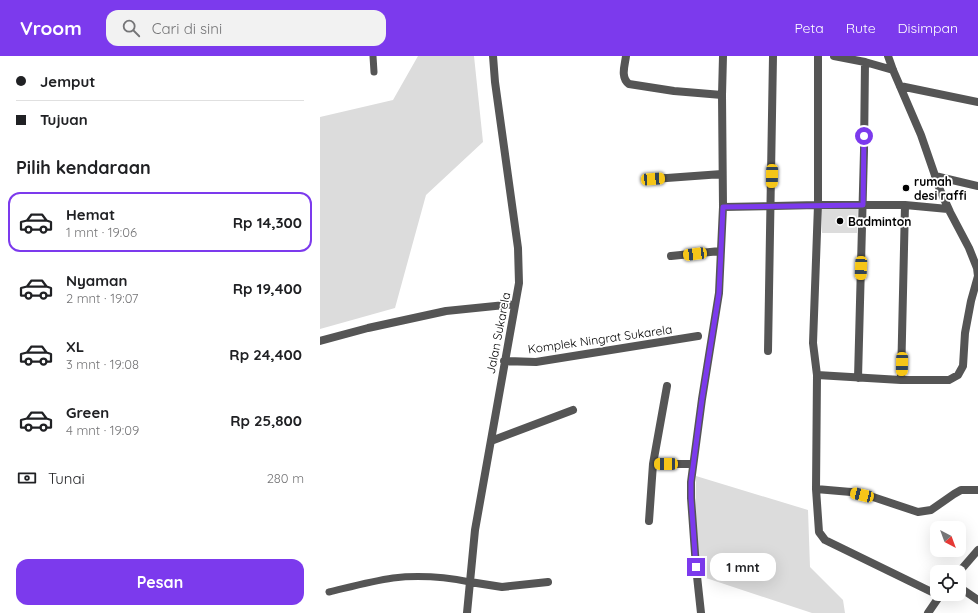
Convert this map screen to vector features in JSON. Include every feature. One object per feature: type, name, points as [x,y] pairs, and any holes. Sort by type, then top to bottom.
[{"type":"street","name":"Jalan Sukarela","points":[[467,613],[475,530],[504,361],[520,283],[518,248],[495,82],[493,56]]},
{"type":"street","points":[[626,56],[624,76],[625,80],[629,84],[674,91],[722,95]]},
{"type":"street","points":[[701,613],[691,498],[692,464],[719,293],[723,207],[723,56]]},
{"type":"street","points":[[768,351],[773,56]]},
{"type":"street","points":[[818,56],[818,205],[812,343],[817,375],[816,489],[819,532],[822,538],[888,572],[930,591]]},
{"type":"street","points":[[834,56],[865,62],[893,70]]},
{"type":"street","points":[[817,375],[901,380],[949,380],[958,375],[962,369],[965,333],[971,301],[978,276],[977,268],[969,248],[948,209],[921,135],[888,56]]},
{"type":"street","points":[[858,378],[865,62]]},
{"type":"street","points":[[900,86],[978,102]]},
{"type":"street","points":[[653,179],[722,174]]},
{"type":"street","points":[[935,176],[978,186]]},
{"type":"street","points":[[723,207],[904,205],[948,209]]},
{"type":"street","points":[[901,380],[904,205]]},
{"type":"street","points":[[671,256],[720,251]]},
{"type":"street","points":[[320,340],[446,311],[516,304]]},
{"type":"street","name":"Komplek Ningrat Sukarela","points":[[504,361],[536,362],[698,336]]},
{"type":"street","points":[[649,521],[653,464],[667,386]]},
{"type":"street","points":[[491,441],[573,410]]},
{"type":"street","points":[[653,464],[692,464]]},
{"type":"street","points":[[816,489],[851,492],[873,497],[918,512],[930,510],[961,490],[978,490]]},
{"type":"street","points":[[965,565],[978,550]]},
{"type":"street","points":[[470,582],[502,587],[548,582]]},
{"type":"street","points":[[966,592],[978,600]]},
{"type":"street","points":[[928,613],[936,601]]},
{"type":"lane","points":[[373,56],[374,72]]},
{"type":"lane","points":[[329,592],[393,578],[432,577],[470,582]]},
{"type":"shaded area","points":[[418,56],[474,56],[483,142],[426,195],[395,308],[320,329],[320,117],[393,100]]},
{"type":"shaded area","name":"Badminton","points":[[822,209],[858,209],[857,233],[822,233]]},
{"type":"shaded area","points":[[696,476],[808,510],[810,567],[843,600],[845,613],[812,613],[694,574]]},
{"type":"place","name":"rumah desi raffi","points":[[906,188]]},
{"type":"place","name":"Badminton","points":[[840,221]]},
{"type":"route","points":[[696,567],[691,498],[692,464],[719,293],[723,207],[863,205],[864,136]]}]
